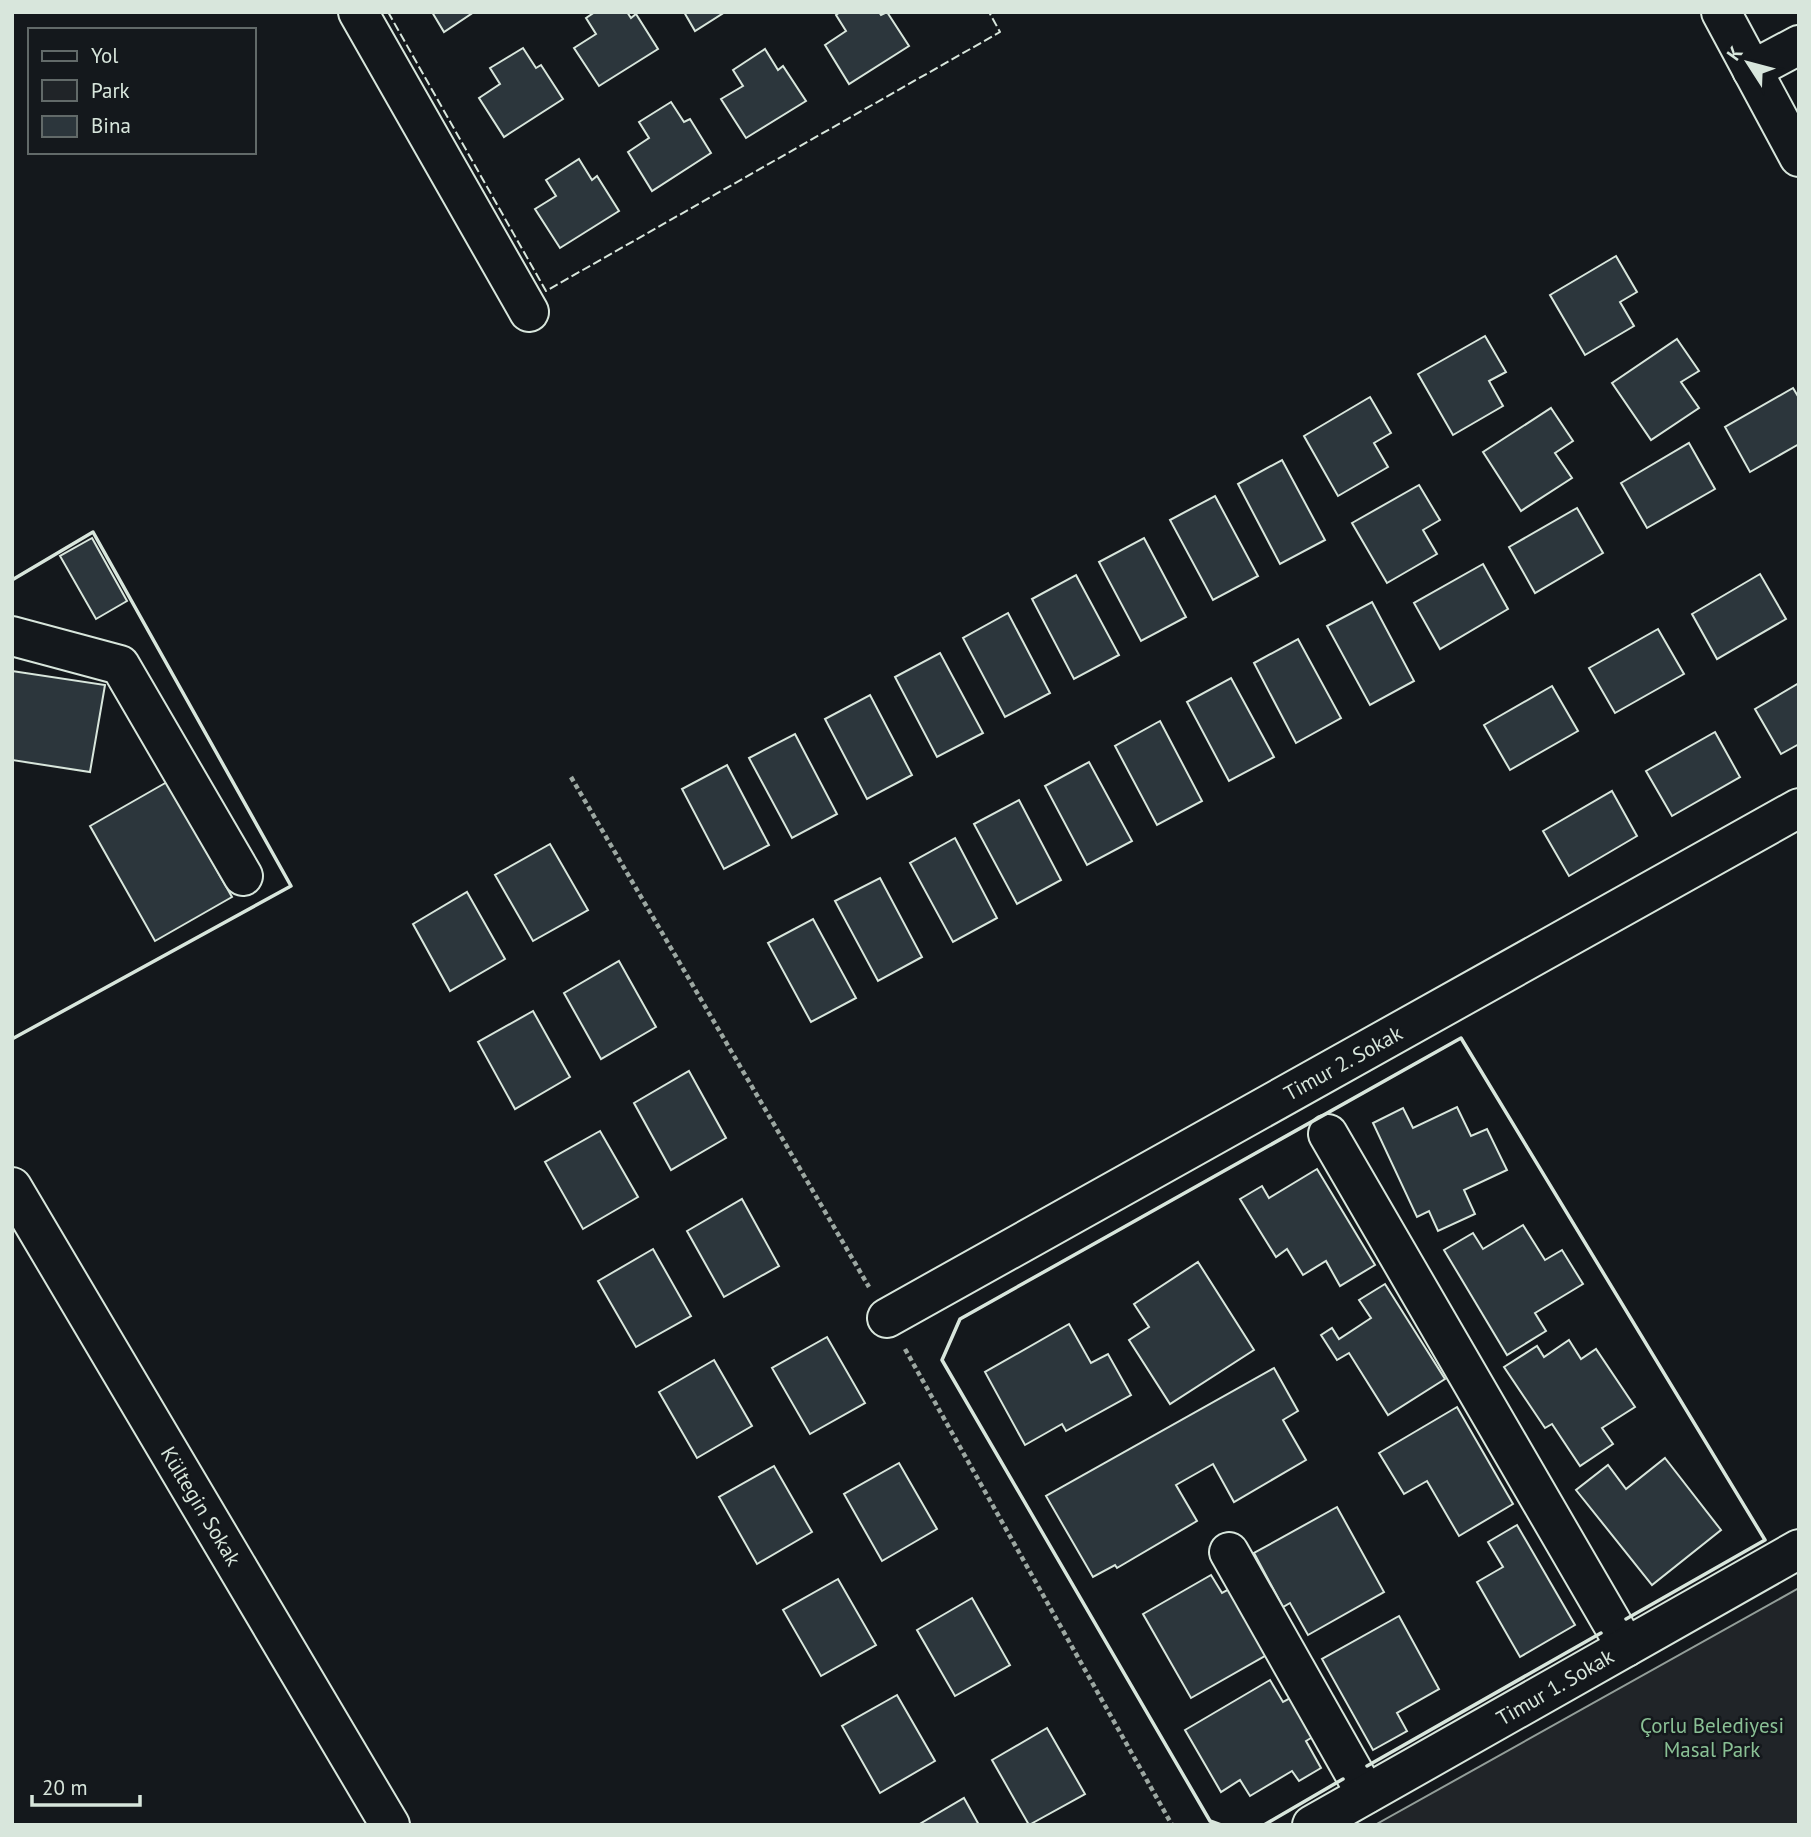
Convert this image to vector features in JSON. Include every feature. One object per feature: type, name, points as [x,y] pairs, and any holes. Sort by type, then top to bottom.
[{"type":"street","points":[[358,12],[529,312]]},
{"type":"street","points":[[1721,12],[1799,157]]},
{"type":"street","points":[[1752,70],[1799,45]]},
{"type":"street","points":[[12,636],[120,664],[243,876]]},
{"type":"street","name":"Timur 2. Sokak","points":[[887,1318],[1799,808]]},
{"type":"street","points":[[1328,1134],[1626,1647]]},
{"type":"street","name":"Kültegin Sokak","points":[[12,1187],[390,1825]]},
{"type":"street","name":"Timur 1. Sokak","points":[[1312,1825],[1799,1549]]},
{"type":"street","points":[[1229,1552],[1366,1794]]},
{"type":"green space","name":"Çorlu Belediyesi Masal Park","points":[[1799,1588],[1799,1825],[1375,1825]]},
{"type":"building","points":[[432,12],[474,12],[444,32]]},
{"type":"building","points":[[595,12],[627,12],[631,18],[636,14],[658,49],[599,86],[574,48],[596,34],[586,18]]},
{"type":"building","points":[[684,12],[725,12],[695,31]]},
{"type":"building","points":[[840,12],[879,12],[881,15],[887,12],[909,46],[849,84],[825,45],[846,31],[836,15]]},
{"type":"building","points":[[523,48],[536,68],[541,65],[563,99],[504,137],[479,98],[500,84],[490,68]]},
{"type":"building","points":[[765,49],[778,70],[783,66],[806,101],[746,138],[721,99],[743,86],[733,70]]},
{"type":"building","points":[[671,102],[684,122],[690,119],[711,153],[652,191],[628,152],[649,138],[639,122]]},
{"type":"building","points":[[579,159],[592,180],[597,176],[619,211],[560,248],[535,209],[556,196],[546,180]]},
{"type":"building","points":[[1616,256],[1637,292],[1620,302],[1634,326],[1585,355],[1550,295]]},
{"type":"building","points":[[1485,336],[1506,372],[1489,381],[1503,406],[1453,435],[1418,374]]},
{"type":"building","points":[[1677,339],[1699,371],[1681,382],[1699,408],[1651,440],[1612,383]]},
{"type":"building","points":[[1793,388],[1799,398],[1799,444],[1750,472],[1725,427]]},
{"type":"building","points":[[1370,397],[1391,433],[1374,443],[1388,467],[1338,496],[1304,436]]},
{"type":"building","points":[[1551,408],[1573,441],[1555,453],[1572,478],[1521,511],[1483,452]]},
{"type":"building","points":[[1689,443],[1715,489],[1647,528],[1621,483]]},
{"type":"building","points":[[1282,460],[1325,540],[1280,564],[1238,484]]},
{"type":"building","points":[[1419,485],[1440,520],[1423,530],[1437,554],[1387,583],[1352,523]]},
{"type":"building","points":[[1215,496],[1258,576],[1213,600],[1170,520]]},
{"type":"building","points":[[1577,508],[1603,553],[1535,593],[1509,547]]},
{"type":"building","points":[[92,538],[127,601],[96,619],[60,556]]},
{"type":"building","points":[[1144,538],[1186,617],[1141,641],[1099,562]]},
{"type":"building","points":[[1483,564],[1508,609],[1440,649],[1414,603]]},
{"type":"building","points":[[1760,574],[1786,619],[1717,659],[1692,614]]},
{"type":"building","points":[[1076,575],[1119,655],[1074,679],[1032,599]]},
{"type":"building","points":[[1372,602],[1414,681],[1370,705],[1327,626]]},
{"type":"building","points":[[1008,613],[1050,693],[1005,717],[963,638]]},
{"type":"building","points":[[1658,629],[1684,674],[1615,713],[1589,668]]},
{"type":"building","points":[[1298,639],[1341,718],[1296,743],[1254,663]]},
{"type":"building","points":[[940,653],[983,733],[937,757],[895,677]]},
{"type":"building","points":[[12,671],[105,685],[90,772],[12,760]]},
{"type":"building","points":[[1231,678],[1274,757],[1229,781],[1187,702]]},
{"type":"building","points":[[1799,683],[1799,744],[1781,754],[1755,709]]},
{"type":"building","points":[[1552,686],[1578,731],[1510,770],[1484,725]]},
{"type":"building","points":[[870,695],[912,775],[867,799],[825,719]]},
{"type":"building","points":[[1160,721],[1202,801],[1157,825],[1115,746]]},
{"type":"building","points":[[1715,732],[1740,777],[1672,816],[1646,771]]},
{"type":"building","points":[[795,734],[837,814],[792,838],[749,758]]},
{"type":"building","points":[[1089,762],[1132,841],[1087,865],[1045,786]]},
{"type":"building","points":[[727,765],[769,845],[724,869],[682,789]]},
{"type":"building","points":[[167,782],[232,897],[155,941],[90,826]]},
{"type":"building","points":[[1612,791],[1637,836],[1569,876],[1543,831]]},
{"type":"building","points":[[1019,800],[1061,880],[1017,904],[974,824]]},
{"type":"building","points":[[955,838],[997,918],[953,942],[910,863]]},
{"type":"building","points":[[550,844],[588,910],[533,941],[495,875]]},
{"type":"building","points":[[880,878],[922,957],[878,981],[835,901]]},
{"type":"building","points":[[467,892],[505,959],[450,991],[413,924]]},
{"type":"building","points":[[813,919],[856,998],[811,1022],[768,943]]},
{"type":"building","points":[[619,961],[656,1027],[601,1059],[564,993]]},
{"type":"building","points":[[533,1011],[570,1077],[515,1109],[478,1042]]},
{"type":"building","points":[[689,1071],[726,1138],[671,1170],[634,1103]]},
{"type":"building","points":[[1457,1107],[1471,1136],[1487,1129],[1507,1170],[1464,1190],[1475,1214],[1438,1231],[1429,1211],[1417,1217],[1373,1123],[1403,1108],[1413,1128]]},
{"type":"building","points":[[600,1131],[638,1197],[583,1229],[545,1162]]},
{"type":"building","points":[[1317,1169],[1375,1265],[1340,1286],[1326,1261],[1303,1275],[1287,1249],[1276,1257],[1240,1199],[1262,1186],[1269,1198]]},
{"type":"building","points":[[742,1199],[779,1266],[724,1297],[687,1231]]},
{"type":"building","points":[[1523,1225],[1545,1260],[1562,1250],[1583,1284],[1535,1313],[1546,1331],[1507,1355],[1444,1250],[1473,1233],[1483,1249]]},
{"type":"building","points":[[653,1249],[691,1316],[636,1347],[598,1281]]},
{"type":"building","points":[[1198,1262],[1254,1350],[1170,1404],[1129,1340],[1149,1327],[1134,1304]]},
{"type":"building","points":[[1385,1284],[1445,1379],[1388,1415],[1349,1353],[1337,1360],[1321,1335],[1332,1328],[1339,1339],[1371,1318],[1359,1300]]},
{"type":"building","points":[[1069,1324],[1091,1363],[1108,1354],[1131,1395],[1066,1431],[1062,1424],[1025,1445],[985,1372]]},
{"type":"building","points":[[827,1337],[865,1403],[810,1434],[772,1368]]},
{"type":"building","points":[[1569,1340],[1581,1359],[1596,1349],[1635,1407],[1602,1428],[1613,1444],[1580,1466],[1552,1424],[1545,1428],[1504,1367],[1537,1346],[1544,1357]]},
{"type":"building","points":[[714,1360],[752,1426],[697,1458],[659,1392]]},
{"type":"building","points":[[1274,1368],[1298,1411],[1283,1420],[1306,1460],[1234,1502],[1213,1464],[1176,1485],[1197,1521],[1117,1568],[1115,1565],[1093,1577],[1046,1496]]},
{"type":"building","points":[[1457,1407],[1513,1504],[1459,1536],[1427,1481],[1404,1494],[1379,1453]]},
{"type":"building","points":[[1665,1458],[1721,1530],[1652,1585],[1576,1490],[1608,1465],[1626,1489]]},
{"type":"building","points":[[899,1463],[937,1529],[882,1561],[844,1494]]},
{"type":"building","points":[[774,1466],[812,1532],[757,1564],[719,1497]]},
{"type":"building","points":[[1337,1507],[1384,1592],[1308,1635],[1290,1603],[1283,1607],[1254,1553]]},
{"type":"building","points":[[1517,1525],[1575,1625],[1520,1657],[1477,1582],[1503,1567],[1488,1542]]},
{"type":"building","points":[[1211,1575],[1222,1593],[1233,1587],[1270,1653],[1191,1698],[1143,1614]]},
{"type":"building","points":[[838,1579],[876,1645],[821,1676],[783,1610]]},
{"type":"building","points":[[972,1598],[1010,1665],[955,1696],[917,1630]]},
{"type":"building","points":[[1399,1616],[1439,1689],[1397,1713],[1407,1731],[1373,1750],[1322,1659]]},
{"type":"building","points":[[1270,1680],[1283,1702],[1294,1696],[1316,1735],[1306,1741],[1321,1768],[1299,1781],[1292,1771],[1250,1796],[1240,1780],[1221,1792],[1185,1730]]},
{"type":"building","points":[[897,1695],[935,1761],[880,1793],[842,1726]]},
{"type":"building","points":[[1047,1728],[1085,1794],[1029,1825],[992,1760]]},
{"type":"building","points":[[964,1798],[979,1825],[918,1825]]},
{"type":"fence","points":[[388,12],[546,291],[1000,32],[989,12]]},
{"type":"wall","points":[[12,580],[93,532],[291,886],[12,1039]]},
{"type":"wall","points":[[1221,1825],[1210,1821],[942,1360],[960,1319],[1461,1038],[1765,1540],[1626,1619]]},
{"type":"wall","points":[[1367,1766],[1601,1633]]},
{"type":"wall","points":[[1264,1825],[1343,1779]]}]
